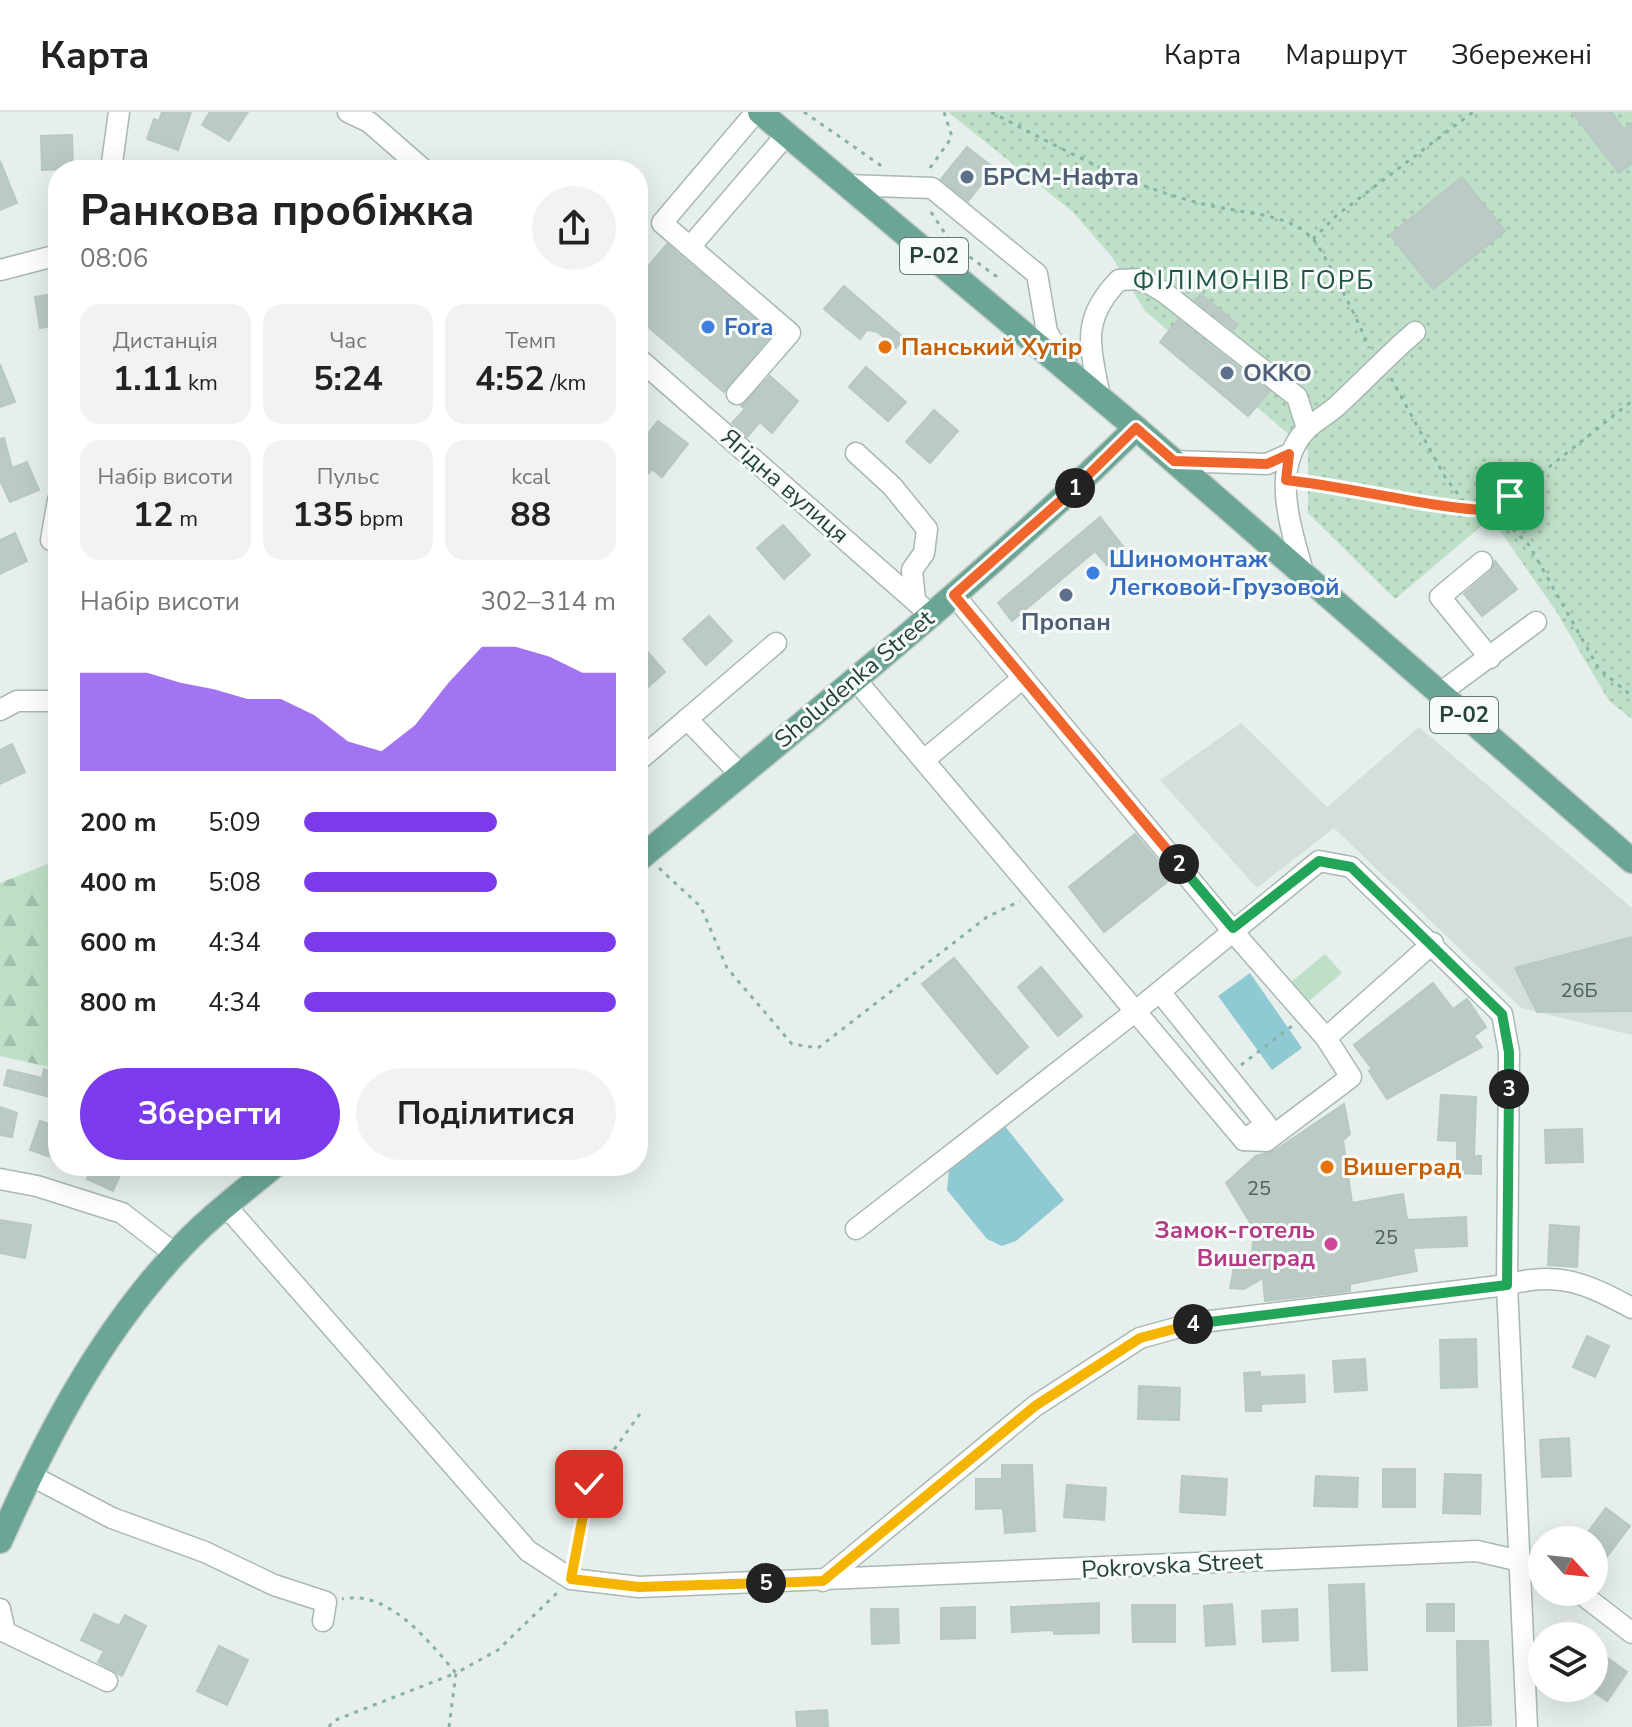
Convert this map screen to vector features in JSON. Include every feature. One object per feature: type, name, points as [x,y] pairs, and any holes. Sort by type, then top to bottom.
[{"type":"main road","name":"Р-02","points":[[758,112],[1136,428],[1629,858]]},
{"type":"main road","name":"Sholudenka Street","points":[[648,852],[855,679],[923,608],[954,595],[1059,503],[1136,428]]},
{"type":"main road","points":[[0,1541],[82,1375],[175,1254],[262,1176]]},
{"type":"street","points":[[112,160],[119,112]]},
{"type":"street","points":[[348,112],[369,122],[413,160]]},
{"type":"street","points":[[737,394],[790,333],[662,223],[758,112]]},
{"type":"street","points":[[690,247],[786,135]]},
{"type":"street","points":[[846,185],[932,188],[1037,274],[1047,332],[1072,374]]},
{"type":"street","points":[[0,270],[48,258]]},
{"type":"street","points":[[1100,398],[1088,334],[1100,300],[1119,280],[1142,279],[1165,293],[1297,397],[1307,428]]},
{"type":"street","points":[[1303,572],[1288,516],[1286,480],[1289,454],[1307,428],[1325,417],[1374,366],[1415,332]]},
{"type":"street","name":"Ягідна вулиця","points":[[648,374],[923,608]]},
{"type":"street","points":[[856,453],[892,486],[927,529],[924,553],[912,570],[923,608]]},
{"type":"street","points":[[1174,461],[1267,464],[1289,454]]},
{"type":"street","points":[[1482,562],[1440,597],[1490,658]]},
{"type":"street","points":[[855,679],[1244,1140],[1266,1141],[1351,1077],[1326,1038],[954,595]]},
{"type":"street","points":[[1440,693],[1536,622]]},
{"type":"street","points":[[648,752],[776,643]]},
{"type":"street","points":[[924,760],[1023,678]]},
{"type":"street","points":[[0,710],[17,701],[48,701]]},
{"type":"street","points":[[687,719],[740,774]]},
{"type":"street","points":[[856,1229],[1237,935],[1319,861],[1351,867],[1433,943],[1502,1014],[1509,1052],[1507,1285],[1527,1727]]},
{"type":"street","points":[[1326,1038],[1433,943]]},
{"type":"street","points":[[1160,992],[1266,1124],[1244,1140]]},
{"type":"street","points":[[0,1179],[37,1186],[122,1213],[175,1254]]},
{"type":"street","points":[[226,1206],[528,1551],[571,1579]]},
{"type":"street","points":[[823,1581],[1035,1406],[1140,1338],[1194,1323],[1507,1285],[1535,1277],[1585,1283],[1632,1308]]},
{"type":"street","points":[[30,1475],[112,1518],[205,1552],[324,1611]]},
{"type":"street","name":"Pokrovska Street","points":[[571,1579],[639,1587],[1477,1551],[1528,1565]]},
{"type":"street","points":[[1597,1606],[1632,1633]]},
{"type":"street","points":[[0,1609],[5,1632],[107,1681]]},
{"type":"path","points":[[916,189],[952,137],[944,112]]},
{"type":"path","points":[[991,112],[1111,175],[1175,197],[1235,210],[1269,213],[1313,239],[1337,215],[1473,112]]},
{"type":"path","points":[[1494,511],[1632,401]]},
{"type":"path","points":[[1286,480],[1494,511],[1529,545],[1599,669],[1632,696]]},
{"type":"path","points":[[648,862],[701,907],[727,968],[792,1044],[818,1048],[987,917],[1036,893]]},
{"type":"path","points":[[1256,1054],[1290,1027]]},
{"type":"path","points":[[329,1727],[333,1721],[456,1673],[498,1650],[571,1579],[589,1484],[642,1411]]},
{"type":"path","points":[[324,1611],[349,1597],[382,1604],[421,1633],[456,1673],[449,1727]]},
{"type":"shaded area","points":[[1241,723],[1327,807],[1419,727],[1632,908],[1632,1035],[1521,1008],[1334,828],[1257,888],[1160,780]]},
{"type":"green space","points":[[948,112],[1632,112],[1632,719],[1609,701],[1556,611],[1491,518],[1395,599],[1308,513],[1308,451],[1145,311],[1112,257],[1073,212]]},
{"type":"green space","points":[[48,864],[48,1067],[0,1056],[0,883]]},
{"type":"green space","points":[[1325,954],[1342,973],[1308,1002],[1291,982]]},
{"type":"water","points":[[1250,973],[1302,1048],[1272,1070],[1218,996]]},
{"type":"water","points":[[1004,1125],[1064,1200],[1016,1241],[1002,1246],[987,1239],[947,1190],[949,1169]]},
{"type":"building","points":[[162,112],[191,112],[178,150],[147,139],[154,119],[159,121]]},
{"type":"building","points":[[210,112],[248,112],[229,141],[202,125]]},
{"type":"building","points":[[1572,112],[1611,112],[1624,129],[1632,123],[1632,163],[1619,173]]},
{"type":"building","points":[[72,135],[73,160],[48,160],[48,170],[42,170],[41,136]]},
{"type":"building","points":[[967,147],[994,168],[968,201],[941,179]]},
{"type":"building","points":[[0,161],[17,203],[0,210]]},
{"type":"building","points":[[1462,177],[1505,231],[1433,289],[1390,235]]},
{"type":"building","name":"Fora","points":[[667,244],[772,334],[724,392],[648,327],[648,266]]},
{"type":"building","points":[[844,286],[904,338],[896,348],[878,332],[867,330],[860,339],[824,309]]},
{"type":"building","points":[[1201,294],[1238,325],[1233,330],[1195,300]]},
{"type":"building","points":[[48,295],[48,327],[40,328],[35,297]]},
{"type":"building","points":[[1178,320],[1269,392],[1248,416],[1160,342]]},
{"type":"building","points":[[0,364],[15,402],[0,407]]},
{"type":"building","points":[[866,367],[906,402],[888,421],[849,387]]},
{"type":"building","points":[[770,376],[798,401],[772,433],[760,422],[747,437],[732,423],[745,409],[741,406]]},
{"type":"building","points":[[934,410],[958,431],[930,463],[906,442]]},
{"type":"building","points":[[658,421],[688,444],[662,477],[652,469],[648,474],[648,434]]},
{"type":"building","points":[[4,438],[12,468],[27,462],[39,490],[10,502],[0,480],[0,439]]},
{"type":"building","points":[[1100,517],[1126,550],[1107,565],[1095,551],[1012,621],[998,603]]},
{"type":"building","points":[[783,525],[810,555],[784,579],[757,548]]},
{"type":"building","points":[[15,533],[27,561],[0,574],[0,540]]},
{"type":"building","points":[[1495,561],[1517,589],[1482,616],[1464,594],[1491,571]]},
{"type":"building","points":[[709,616],[732,641],[706,665],[683,639]]},
{"type":"building","points":[[648,652],[665,672],[648,687]]},
{"type":"building","points":[[12,744],[25,772],[0,784],[0,750]]},
{"type":"building","points":[[1135,834],[1172,878],[1104,932],[1069,887]]},
{"type":"building","points":[[1632,937],[1632,1011],[1537,1012],[1515,968]]},
{"type":"building","points":[[954,958],[1028,1047],[997,1074],[922,984]]},
{"type":"building","points":[[1041,967],[1082,1016],[1058,1036],[1018,987]]},
{"type":"building","name":"Вишеград","points":[[1433,983],[1453,1009],[1467,999],[1486,1027],[1474,1036],[1482,1047],[1387,1099],[1369,1071],[1372,1069],[1354,1045]]},
{"type":"building","points":[[44,1069],[48,1070],[48,1096],[4,1085],[8,1070],[42,1078]]},
{"type":"building","points":[[1441,1095],[1476,1097],[1474,1156],[1481,1156],[1481,1174],[1457,1173],[1457,1141],[1438,1140]]},
{"type":"building","points":[[1344,1104],[1350,1134],[1343,1140],[1352,1203],[1403,1194],[1407,1220],[1466,1217],[1467,1246],[1413,1248],[1417,1271],[1350,1284],[1350,1291],[1265,1301],[1263,1278],[1244,1289],[1230,1288],[1237,1252],[1252,1253],[1253,1242],[1262,1242],[1226,1183],[1256,1156],[1274,1151]]},
{"type":"building","points":[[0,1107],[17,1113],[12,1137],[0,1135]]},
{"type":"building","points":[[40,1121],[48,1124],[48,1156],[30,1150]]},
{"type":"building","points":[[1582,1129],[1583,1162],[1546,1163],[1545,1130]]},
{"type":"building","points":[[88,1176],[120,1176],[113,1191],[87,1179]]},
{"type":"building","points":[[0,1220],[31,1225],[25,1258],[0,1253]]},
{"type":"building","points":[[1550,1225],[1579,1227],[1577,1267],[1548,1265]]},
{"type":"building","points":[[1587,1336],[1609,1346],[1595,1377],[1573,1367]]},
{"type":"building","points":[[1476,1339],[1477,1387],[1441,1388],[1440,1340]]},
{"type":"building","points":[[1365,1359],[1367,1390],[1335,1392],[1333,1361]]},
{"type":"building","points":[[1260,1372],[1260,1377],[1304,1375],[1305,1402],[1261,1404],[1261,1411],[1246,1411],[1244,1373]]},
{"type":"building","points":[[1139,1386],[1180,1388],[1179,1420],[1138,1419]]},
{"type":"building","points":[[1569,1438],[1571,1476],[1542,1477],[1540,1440]]},
{"type":"building","points":[[1002,1465],[1032,1465],[1035,1531],[1005,1533],[1003,1508],[976,1509],[976,1479],[1002,1479]]},
{"type":"building","points":[[1383,1469],[1415,1469],[1415,1507],[1383,1507]]},
{"type":"building","points":[[1445,1474],[1481,1475],[1480,1514],[1443,1513]]},
{"type":"building","points":[[1182,1476],[1227,1479],[1225,1515],[1180,1512]]},
{"type":"building","points":[[1316,1476],[1358,1478],[1357,1507],[1314,1506]]},
{"type":"building","points":[[1067,1485],[1106,1488],[1104,1520],[1064,1517]]},
{"type":"building","points":[[1606,1508],[1630,1526],[1608,1555],[1608,1526],[1592,1526]]},
{"type":"building","points":[[1364,1584],[1367,1670],[1332,1671],[1329,1585]]},
{"type":"building","points":[[1099,1603],[1099,1633],[1054,1634],[1054,1630],[1012,1632],[1011,1607]]},
{"type":"building","points":[[1232,1604],[1235,1644],[1206,1646],[1204,1606]]},
{"type":"building","points":[[1427,1604],[1454,1604],[1454,1631],[1427,1631]]},
{"type":"building","points":[[1132,1605],[1175,1605],[1175,1642],[1133,1642]]},
{"type":"building","points":[[975,1607],[975,1638],[941,1639],[941,1608]]},
{"type":"building","points":[[871,1609],[898,1609],[899,1643],[872,1644]]},
{"type":"building","points":[[1297,1609],[1298,1640],[1263,1642],[1262,1611]]},
{"type":"building","points":[[94,1614],[119,1626],[125,1615],[146,1626],[122,1676],[98,1662],[104,1651],[81,1640]]},
{"type":"building","points":[[1457,1641],[1488,1641],[1491,1725],[1458,1726]]},
{"type":"building","points":[[219,1646],[248,1660],[227,1705],[197,1691]]},
{"type":"building","points":[[1608,1658],[1627,1672],[1608,1700]]},
{"type":"building","points":[[827,1710],[828,1727],[797,1727],[796,1712]]},
{"type":"place","name":"БРСМ-Нафта","points":[[967,177]]},
{"type":"place","name":"Fora","points":[[708,327]]},
{"type":"place","name":"Панський Хутір","points":[[885,347]]},
{"type":"place","name":"OKKO","points":[[1227,373]]},
{"type":"place","name":"Шиномонтаж Легковой-Грузовой","points":[[1093,573]]},
{"type":"place","name":"Пропан","points":[[1066,595]]},
{"type":"place","name":"Вишеград","points":[[1327,1167]]},
{"type":"place","name":"Замок-готель Вишеград","points":[[1331,1244]]},
{"type":"district","name":"ФІЛІМОНІВ ГОРБ","points":[[1254,280]]},
{"type":"route","points":[[589,1484],[571,1579],[639,1587],[823,1581],[1035,1406],[1140,1338],[1194,1323],[1507,1285],[1509,1052],[1502,1014],[1433,943],[1351,867],[1319,861],[1233,928],[954,595],[1059,503],[1136,428],[1174,461],[1267,464],[1289,454],[1286,480],[1343,486],[1470,510],[1494,511],[1510,496]]}]
